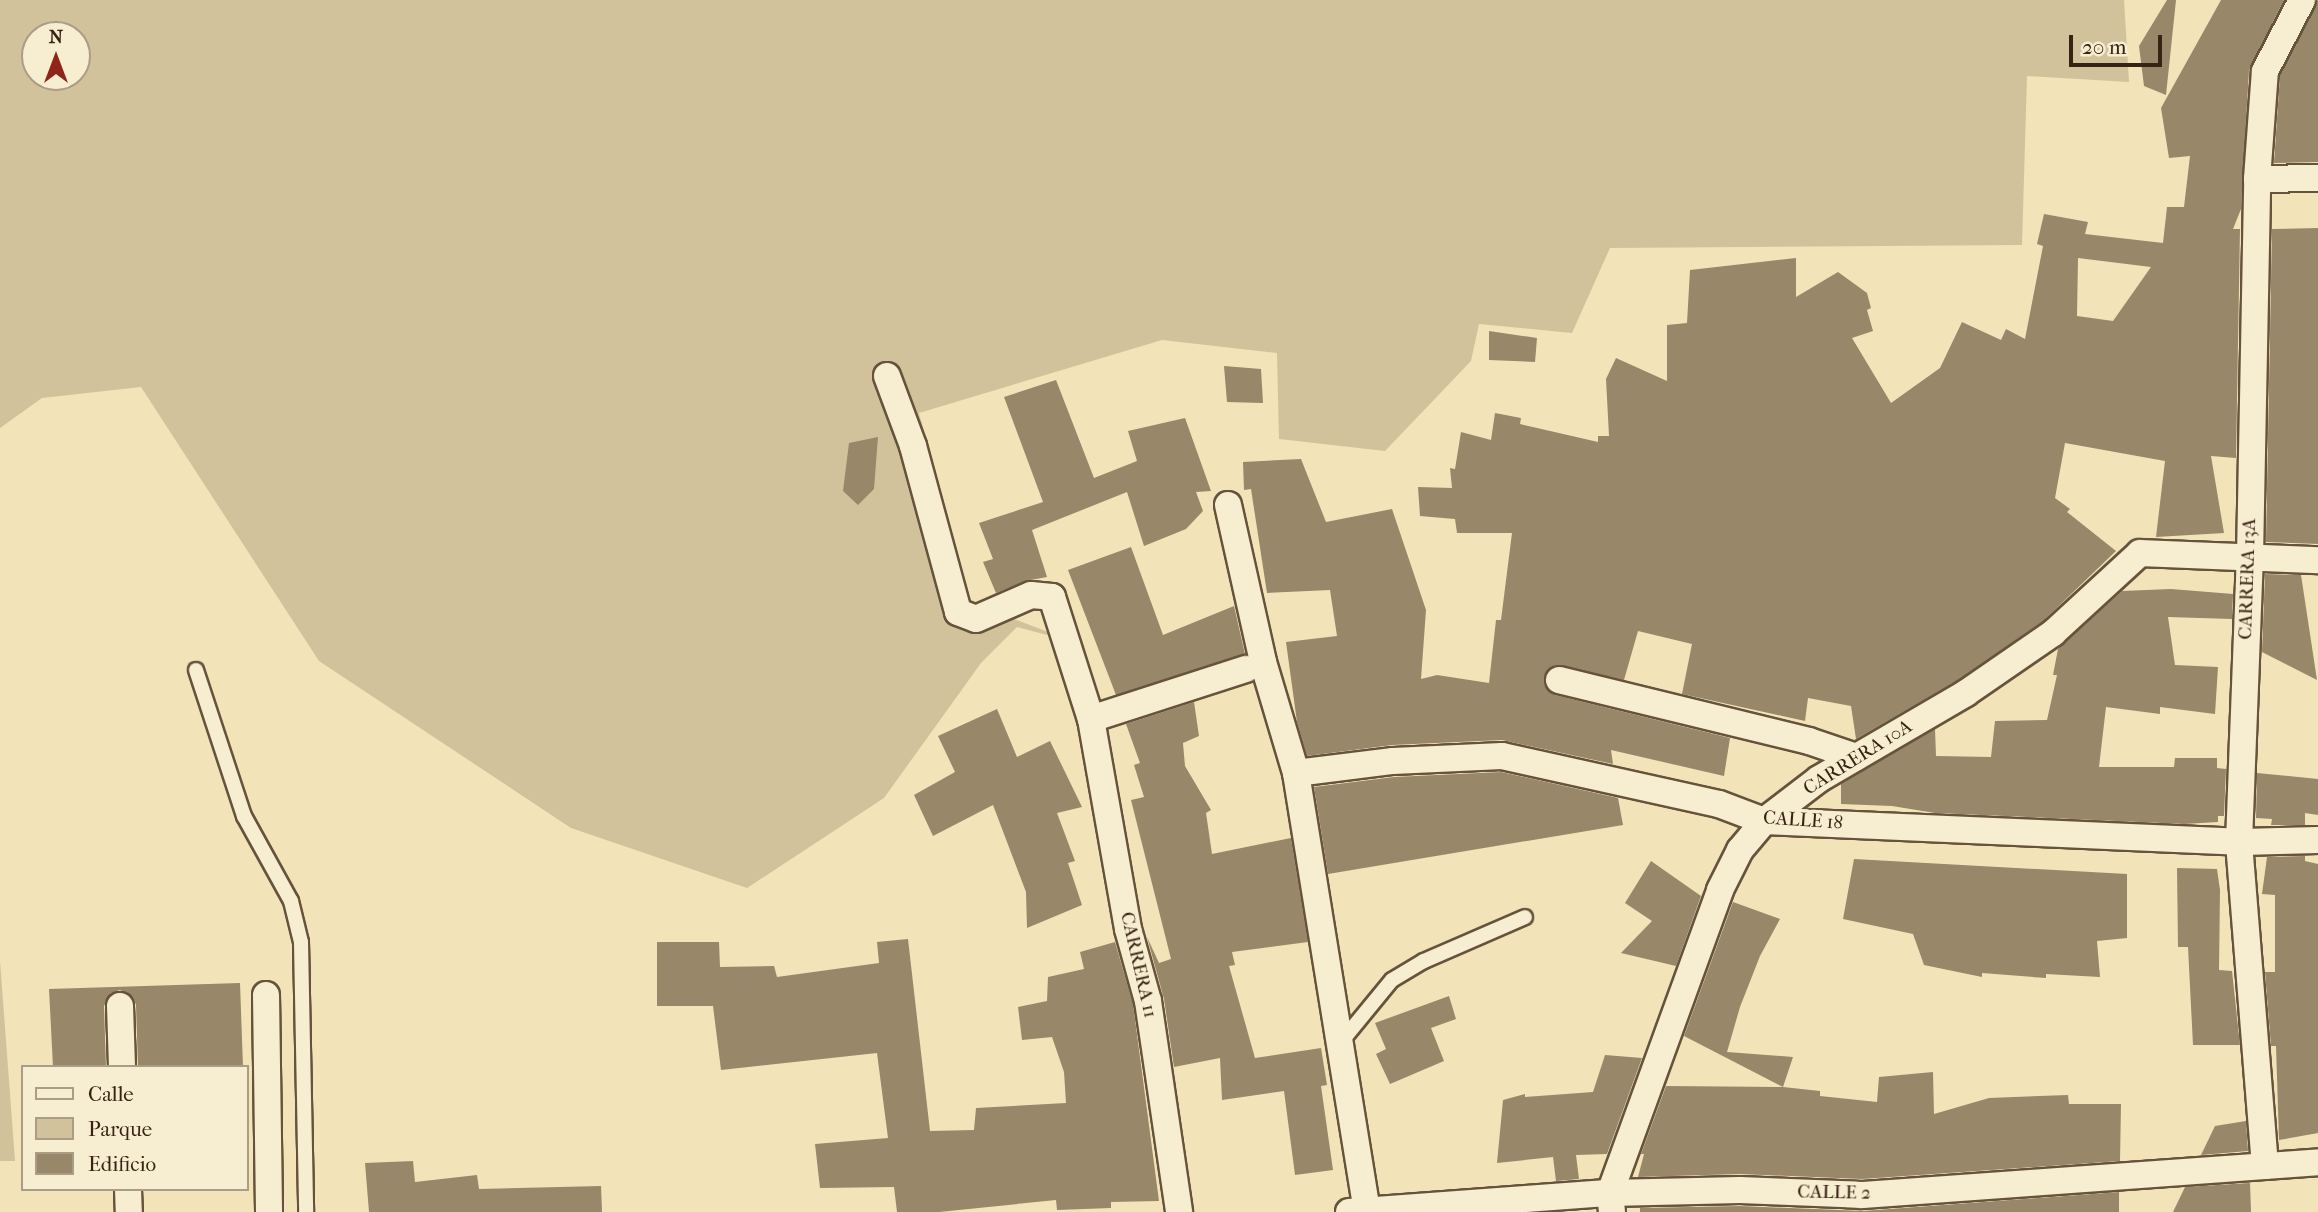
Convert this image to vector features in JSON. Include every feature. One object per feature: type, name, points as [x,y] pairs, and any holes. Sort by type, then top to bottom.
[{"type":"street","name":"CARRERA 13A","points":[[2265,1166],[2239,842],[2250,557],[2257,179],[2265,71],[2302,0]]},
{"type":"street","points":[[2257,179],[2318,177]]},
{"type":"street","name":"CARRERA 11","points":[[887,376],[913,446],[958,612],[975,619],[1031,595],[1052,597],[1091,719],[1128,929],[1148,1001],[1179,1212]]},
{"type":"street","points":[[1228,505],[1263,662],[1296,773],[1341,1042],[1358,1211]]},
{"type":"street","name":"CARRERA 10A","points":[[1611,1202],[1720,890],[1740,850],[1764,821],[1819,779],[1966,693],[2053,634],[2140,553],[2250,557]]},
{"type":"street","points":[[2250,557],[2318,560]]},
{"type":"street","points":[[1091,719],[1246,669]]},
{"type":"street","points":[[1559,680],[1809,741],[1856,757]]},
{"type":"street","name":"CALLE 18","points":[[1296,773],[1393,761],[1502,756],[1719,804],[1764,821],[2239,842],[2318,840]]},
{"type":"street","points":[[266,995],[269,1212]]},
{"type":"street","points":[[120,1006],[122,1065]]},
{"type":"street","name":"CALLE 2","points":[[1358,1211],[1611,1202],[1740,1190],[1862,1203],[2318,1162]]},
{"type":"street","points":[[128,1191],[129,1212]]},
{"type":"lane","points":[[196,670],[244,816],[291,901],[301,942],[306,1212]]},
{"type":"lane","points":[[1341,1042],[1392,980],[1424,961],[1525,916]]},
{"type":"green space","points":[[0,0],[2124,0],[2129,82],[2027,76],[2022,245],[1610,248],[1572,333],[1479,324],[1471,361],[1385,451],[1279,439],[1277,353],[1162,340],[919,413],[970,602],[1077,643],[1017,627],[981,663],[884,798],[747,888],[571,828],[319,661],[141,387],[42,398],[0,428]]},
{"type":"green space","points":[[0,961],[15,1161],[0,1161]]},
{"type":"building","points":[[2167,0],[2176,0],[2166,95],[2144,86],[2139,46]]},
{"type":"building","points":[[2221,0],[2284,0],[2249,70],[2241,209],[2233,229],[2240,229],[2236,458],[2211,456],[2224,533],[2156,537],[2165,461],[2065,443],[2055,498],[2070,509],[2067,512],[2116,551],[2043,621],[1958,680],[1856,739],[1851,706],[1808,698],[1805,721],[1682,694],[1692,644],[1638,631],[1624,680],[1555,665],[1547,670],[1544,685],[1555,695],[1730,738],[1724,776],[1611,750],[1613,764],[1502,740],[1392,745],[1307,756],[1297,722],[1286,642],[1337,636],[1330,590],[1267,593],[1251,489],[1244,490],[1243,462],[1301,459],[1326,522],[1392,509],[1426,610],[1421,679],[1437,675],[1489,683],[1496,620],[1501,620],[1512,533],[1457,533],[1455,519],[1420,516],[1418,487],[1452,488],[1450,468],[1455,469],[1461,432],[1491,440],[1495,413],[1521,418],[1520,424],[1598,442],[1598,436],[1609,436],[1606,379],[1616,358],[1667,381],[1667,325],[1687,323],[1690,270],[1796,258],[1796,297],[1838,272],[1867,293],[1871,308],[1867,310],[1873,331],[1852,338],[1891,403],[1940,368],[1962,322],[2001,340],[2006,329],[2025,339],[2043,246],[2037,244],[2044,214],[2088,222],[2085,234],[2163,243],[2167,207],[2184,207],[2190,156],[2169,158],[2161,108]],"holes":[[[2078,258],[2151,267],[2113,321],[2077,316]]]},
{"type":"building","points":[[2318,0],[2318,162],[2274,163],[2280,75]]},
{"type":"building","points":[[2318,228],[2318,544],[2266,542],[2272,229]]},
{"type":"building","points":[[1489,331],[1537,338],[1535,362],[1489,360]]},
{"type":"building","points":[[1224,366],[1261,369],[1263,403],[1227,402]]},
{"type":"building","points":[[1056,380],[1094,478],[1137,461],[1128,431],[1185,418],[1211,491],[1196,492],[1203,511],[1186,529],[1144,546],[1127,492],[1032,530],[1047,577],[1025,581],[996,593],[983,562],[993,559],[979,523],[1043,502],[1004,397]]},
{"type":"building","points":[[878,437],[874,489],[858,505],[843,491],[849,443]]},
{"type":"building","points":[[1131,547],[1163,635],[1234,606],[1245,654],[1116,695],[1068,570]]},
{"type":"building","points":[[2265,574],[2301,575],[2317,680],[2262,652]]},
{"type":"building","points":[[2171,589],[2233,594],[2232,619],[2168,617],[2175,665],[2218,667],[2215,714],[2160,707],[2160,714],[2106,707],[2099,767],[2174,767],[2175,758],[2217,758],[2217,768],[2226,769],[2224,816],[2218,816],[2218,822],[2184,824],[1935,813],[1892,806],[1841,804],[1841,784],[1935,729],[1936,756],[1991,757],[1995,721],[2047,720],[2057,675],[2053,675],[2058,649],[2122,591]]},
{"type":"building","points":[[1194,702],[1199,736],[1183,743],[1185,766],[1211,810],[1206,813],[1212,854],[1291,838],[1308,942],[1232,952],[1235,965],[1229,966],[1255,1058],[1321,1048],[1327,1085],[1321,1086],[1333,1170],[1295,1175],[1284,1091],[1222,1100],[1220,1058],[1174,1067],[1164,999],[1147,937],[1159,963],[1171,959],[1131,800],[1144,797],[1134,765],[1140,763],[1126,724]]},
{"type":"building","points":[[997,709],[1017,757],[1050,741],[1082,807],[1057,813],[1075,861],[1068,863],[1082,905],[1027,928],[1026,892],[993,805],[933,836],[914,795],[955,772],[938,736]]},
{"type":"building","points":[[1501,772],[1618,798],[1623,825],[1328,874],[1314,787],[1394,777]]},
{"type":"building","points":[[2257,773],[2318,779],[2318,815],[2305,813],[2305,825],[2271,825],[2272,819],[2256,818]]},
{"type":"building","points":[[2305,856],[2305,861],[2318,864],[2318,1133],[2279,1140],[2276,1046],[2271,1046],[2265,972],[2275,972],[2275,895],[2262,894],[2267,857]]},
{"type":"building","points":[[1854,859],[2127,874],[2127,938],[2097,941],[2100,977],[2046,974],[2046,978],[1982,973],[1982,977],[1924,965],[1913,934],[1843,919]]},
{"type":"building","points":[[1651,861],[1701,896],[1676,966],[1621,953],[1652,921],[1625,903]]},
{"type":"building","points":[[2177,868],[2217,869],[2220,890],[2219,970],[2232,971],[2240,1045],[2193,1045],[2188,947],[2178,947]]},
{"type":"building","points":[[1733,902],[1780,919],[1760,956],[1740,1007],[1727,1052],[1793,1057],[1783,1087],[1684,1036]]},
{"type":"building","points":[[908,939],[930,1131],[974,1130],[976,1108],[1066,1103],[1064,1072],[1052,1037],[1022,1040],[1018,1007],[1047,1001],[1048,977],[1084,969],[1080,952],[1115,942],[1133,1004],[1159,1201],[1111,1202],[1111,1208],[1057,1210],[1056,1200],[939,1212],[897,1212],[894,1187],[820,1188],[815,1144],[888,1138],[877,1053],[721,1070],[713,1006],[657,1006],[657,942],[719,942],[720,967],[774,966],[777,977],[879,963],[877,942]]},
{"type":"building","points":[[240,983],[243,1065],[138,1065],[136,1005],[133,997],[120,990],[111,993],[104,1006],[106,1065],[53,1065],[49,989]]},
{"type":"building","points":[[1449,996],[1456,1019],[1431,1028],[1444,1061],[1390,1084],[1376,1054],[1386,1049],[1375,1023]]},
{"type":"building","points":[[1605,1055],[1642,1058],[1607,1154],[1576,1155],[1579,1179],[1556,1181],[1553,1157],[1497,1163],[1503,1100],[1525,1094],[1525,1097],[1593,1092]]},
{"type":"building","points":[[1933,1072],[1934,1114],[1989,1098],[2068,1095],[2069,1104],[2121,1104],[2120,1161],[1862,1179],[1740,1174],[1638,1177],[1644,1154],[1641,1154],[1666,1086],[1783,1087],[1820,1091],[1820,1096],[1877,1102],[1879,1077]]},
{"type":"building","points":[[2246,1121],[2248,1151],[2201,1155],[2215,1126]]},
{"type":"building","points":[[413,1161],[415,1182],[477,1175],[479,1189],[601,1186],[602,1212],[369,1212],[365,1163]]},
{"type":"building","points":[[2250,1183],[2251,1212],[2173,1212],[2185,1187]]},
{"type":"building","points":[[2119,1192],[2119,1212],[1640,1212],[1640,1208],[1740,1206],[1863,1211]]}]
